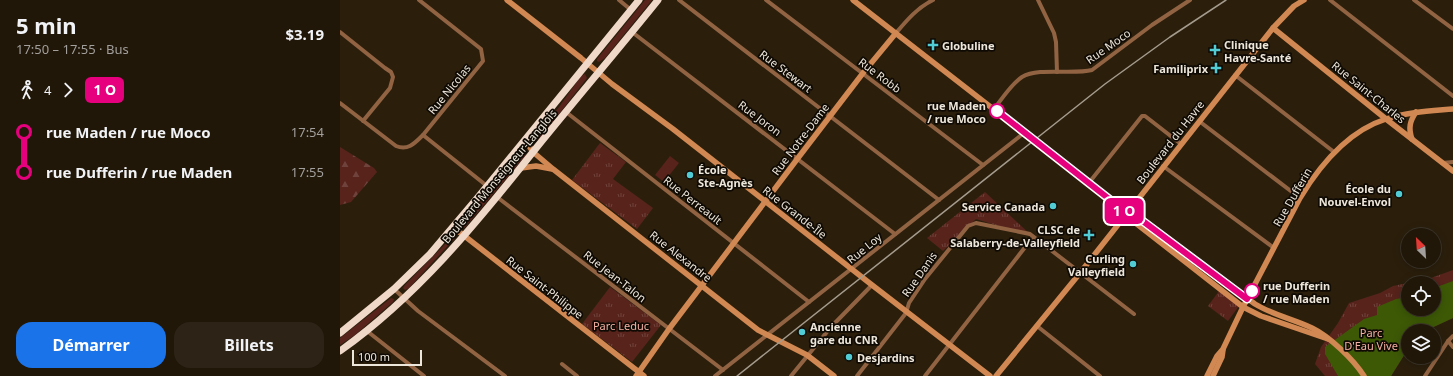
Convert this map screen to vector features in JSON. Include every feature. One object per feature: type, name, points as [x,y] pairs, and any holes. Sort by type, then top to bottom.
[{"type":"highway","name":"Boulevard Monseigneur-Langlois","points":[[340,333],[394,289],[422,262],[453,228],[639,0]]},
{"type":"highway","name":"Boulevard Monseigneur-Langlois","points":[[340,351],[367,331],[404,299],[437,267],[464,237],[658,0]]},
{"type":"street","name":"Rue Nicolas","points":[[363,120],[396,146],[407,148],[413,145],[423,135],[483,61],[481,49],[419,0]]},
{"type":"street","name":"Rue Grande-Île","points":[[507,0],[990,376]]},
{"type":"street","points":[[619,0],[631,10]]},
{"type":"street","name":"Rue Stewart","points":[[679,0],[939,200]]},
{"type":"street","name":"Rue Robb","points":[[766,0],[983,166]]},
{"type":"street","points":[[853,0],[1127,213],[1133,221],[1243,307],[1261,316],[1330,340]]},
{"type":"street","name":"Rue Notre-Dame","points":[[638,374],[669,329],[863,73],[909,17],[918,9],[933,0]]},
{"type":"street","points":[[1038,0],[1054,33],[1058,72]]},
{"type":"street","name":"Rue Moco","points":[[994,109],[1014,84],[1022,77],[1030,73],[1037,72],[1084,72],[1092,70],[1152,25],[1190,0]]},
{"type":"street","name":"Boulevard du Havre","points":[[996,376],[1080,273],[1273,28],[1294,6],[1304,0]]},
{"type":"street","points":[[1330,0],[1453,96]]},
{"type":"street","points":[[1414,0],[1453,29]]},
{"type":"street","name":"Rue Saint-Charles","points":[[1273,28],[1453,171]]},
{"type":"street","points":[[340,32],[391,72],[393,77],[390,88],[363,120],[340,103]]},
{"type":"street","name":"Rue Joron","points":[[632,32],[895,234]]},
{"type":"street","points":[[1235,75],[1334,152]]},
{"type":"street","name":"Rue Dufferin","points":[[1207,376],[1217,356],[1223,348],[1300,198],[1310,181],[1334,152],[1354,136],[1386,119],[1416,112],[1453,109]]},
{"type":"street","name":"Rue Perreault","points":[[566,112],[809,302]]},
{"type":"street","points":[[1412,139],[1409,131],[1410,123],[1416,112]]},
{"type":"street","points":[[1088,184],[1142,116],[1145,116],[1181,144]]},
{"type":"street","points":[[1199,121],[1300,198]]},
{"type":"street","name":"Rue Loy","points":[[715,376],[1024,133]]},
{"type":"street","points":[[423,135],[487,186]]},
{"type":"street","name":"Rue Alexandre","points":[[525,140],[533,152],[553,169],[758,330],[807,355],[834,376]]},
{"type":"street","points":[[1442,163],[1453,162]]},
{"type":"street","points":[[521,168],[536,166],[553,169]]},
{"type":"street","points":[[1163,166],[1274,248]]},
{"type":"street","name":"Rue Jean-Talon","points":[[497,197],[723,370]]},
{"type":"street","points":[[1127,213],[1136,216],[1262,309],[1312,328],[1330,340],[1350,358],[1364,376]]},
{"type":"street","name":"Rue Danis","points":[[857,376],[906,311],[909,302],[925,279],[971,224],[983,224],[1025,233],[1033,237],[1134,314]]},
{"type":"street","name":"Rue Saint-Philippe","points":[[453,228],[638,374],[644,376]]},
{"type":"street","points":[[925,376],[1033,237]]},
{"type":"street","points":[[790,376],[831,327],[872,285]]},
{"type":"street","points":[[394,289],[404,299],[505,376]]},
{"type":"street","points":[[1037,326],[1100,376]]},
{"type":"street","points":[[367,331],[424,376]]},
{"type":"street","points":[[1425,376],[1453,336]]},
{"type":"street","points":[[1448,342],[1453,347]]},
{"type":"street","name":"Rue Dufferin","points":[[1213,376],[1222,357],[1223,348]]},
{"type":"street","points":[[562,364],[576,376]]},
{"type":"green space","points":[[645,0],[652,0],[605,58],[599,62],[597,61],[597,59]]},
{"type":"green space","points":[[585,74],[587,78],[541,137],[534,143],[532,142],[581,76]]},
{"type":"green space","points":[[600,143],[626,162],[613,179],[653,208],[637,229],[572,180]]},
{"type":"green space","points":[[340,147],[374,168],[377,172],[351,202],[340,205]]},
{"type":"green space","points":[[522,149],[526,155],[467,225],[462,228],[462,225]]},
{"type":"green space","points":[[670,156],[679,163],[664,182],[655,175]]},
{"type":"green space","points":[[985,192],[1033,237],[976,219],[943,251],[927,238]]},
{"type":"green space","points":[[453,236],[455,236],[455,238],[409,288],[405,290],[403,288],[405,285]]},
{"type":"green space","name":"Parc D'Eau Vive","points":[[1453,270],[1453,318],[1440,324],[1401,324],[1401,360],[1391,376],[1325,376],[1315,364],[1321,347],[1338,323],[1349,303],[1380,293],[1393,286],[1401,284],[1401,316],[1441,316],[1441,276],[1436,276]]},
{"type":"green space","name":"Parc Leduc","points":[[610,287],[661,325],[632,362],[582,324]]},
{"type":"green space","points":[[1219,291],[1239,306],[1228,321],[1208,306]]},
{"type":"green space","points":[[391,298],[394,299],[393,302],[355,335],[340,345],[340,338]]},
{"type":"shaded area","name":"Parc D'Eau Vive","points":[[1453,281],[1453,318],[1440,324],[1401,324],[1401,360],[1391,376],[1338,376],[1325,354],[1325,347],[1364,319],[1377,315],[1377,307],[1396,299],[1401,298],[1401,316],[1441,316],[1441,285]]},
{"type":"railway","points":[[737,376],[1105,84],[1170,37],[1226,0]]},
{"type":"bus line","points":[[997,111],[1088,184],[1127,213],[1136,216],[1247,299],[1252,291]]},
{"type":"place","name":"Globuline","points":[[933,45]]},
{"type":"place","name":"Clinique Havre-Santé","points":[[1215,50]]},
{"type":"place","name":"Familiprix","points":[[1216,68]]},
{"type":"place","name":"rue Maden / rue Moco","points":[[997,111]]},
{"type":"place","name":"École Ste-Agnès","points":[[690,175]]},
{"type":"place","name":"École du Nouvel-Envol","points":[[1399,194]]},
{"type":"place","name":"Service Canada","points":[[1053,206]]},
{"type":"place","name":"CLSC de Salaberry-de-Valleyfield","points":[[1089,235]]},
{"type":"place","name":"Curling Valleyfield","points":[[1133,264]]},
{"type":"place","name":"rue Dufferin / rue Maden","points":[[1252,291]]},
{"type":"place","name":"Ancienne gare du CNR","points":[[802,332]]},
{"type":"place","name":"Desjardins","points":[[849,357]]}]
